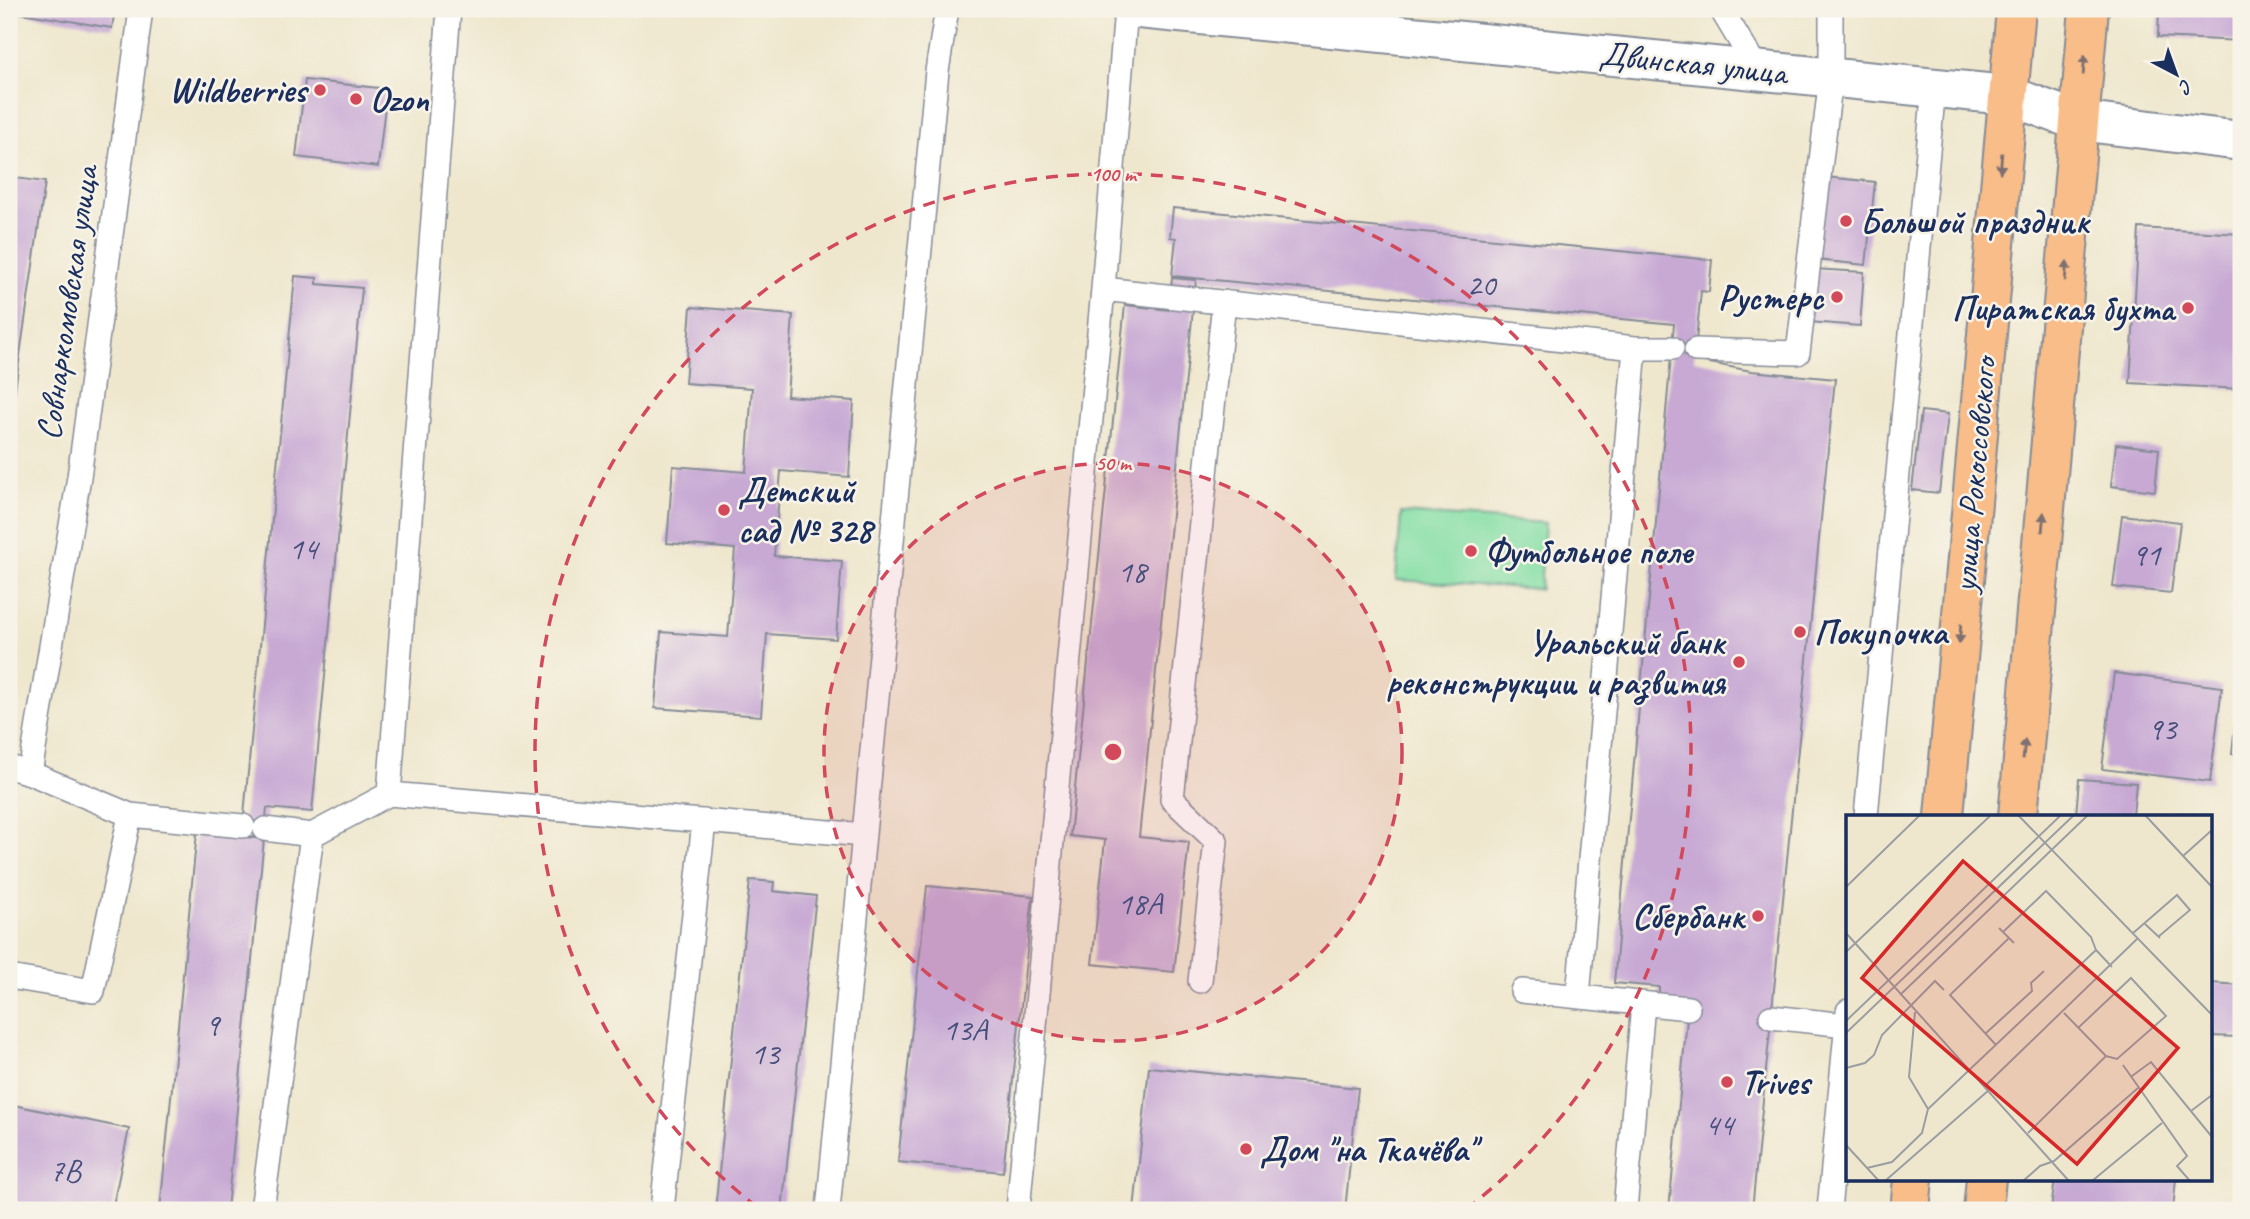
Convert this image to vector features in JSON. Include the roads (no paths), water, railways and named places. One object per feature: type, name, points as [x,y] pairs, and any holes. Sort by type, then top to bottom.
[{"type":"highway","name":"улица Рокоссовского","points":[[1944,815],[2016,9]]},
{"type":"highway","name":"улица Рокоссовского","points":[[2018,815],[2088,9]]},
{"type":"highway","points":[[1910,1210],[1913,1180]]},
{"type":"highway","points":[[1983,1210],[1986,1180]]},
{"type":"street","name":"Двинская улица","points":[[1139,9],[2007,95],[2078,121],[2241,141]]},
{"type":"lane","name":"Совнаркомовская улица","points":[[141,9],[79,477],[20,770],[130,815],[312,835]]},
{"type":"lane","points":[[389,794],[449,9]]},
{"type":"lane","points":[[828,1210],[937,71],[947,9]]},
{"type":"lane","points":[[1018,1210],[1103,289],[1126,9]]},
{"type":"lane","points":[[1721,9],[1757,69]]},
{"type":"lane","points":[[1696,350],[1798,353],[1831,77],[1830,9]]},
{"type":"lane","points":[[1866,815],[1934,87]]},
{"type":"lane","points":[[1103,289],[1635,348],[1672,348]]},
{"type":"lane","points":[[1200,981],[1216,841],[1172,799],[1224,302]]},
{"type":"lane","points":[[1578,996],[1635,348]]},
{"type":"lane","points":[[262,1210],[312,835],[389,794],[864,835]]},
{"type":"lane","points":[[9,977],[93,991],[130,815]]},
{"type":"lane","points":[[663,1210],[704,821]]},
{"type":"lane","points":[[1522,990],[1688,1008]]},
{"type":"lane","points":[[1625,1210],[1643,1004]]},
{"type":"lane","points":[[1771,1017],[1846,1018]]},
{"type":"lane","points":[[1829,1210],[1846,1029]]},
{"type":"place","name":"Wildberries","points":[[320,90]]},
{"type":"place","name":"Ozon","points":[[356,99]]},
{"type":"place","name":"Большой праздник","points":[[1846,221]]},
{"type":"place","name":"Рустерс","points":[[1837,297]]},
{"type":"place","name":"Пиратская бухта","points":[[2188,308]]},
{"type":"place","name":"Детский сад № 328","points":[[724,510]]},
{"type":"place","name":"Футбольное поле","points":[[1471,551]]},
{"type":"place","name":"Покупочка","points":[[1800,632]]},
{"type":"place","name":"Уральский банк реконструкции и развития","points":[[1739,662]]},
{"type":"place","name":"Сбербанк","points":[[1758,916]]},
{"type":"place","name":"Trives","points":[[1727,1082]]},
{"type":"place","name":"Дом \"на Ткачёва\"","points":[[1246,1149]]}]
